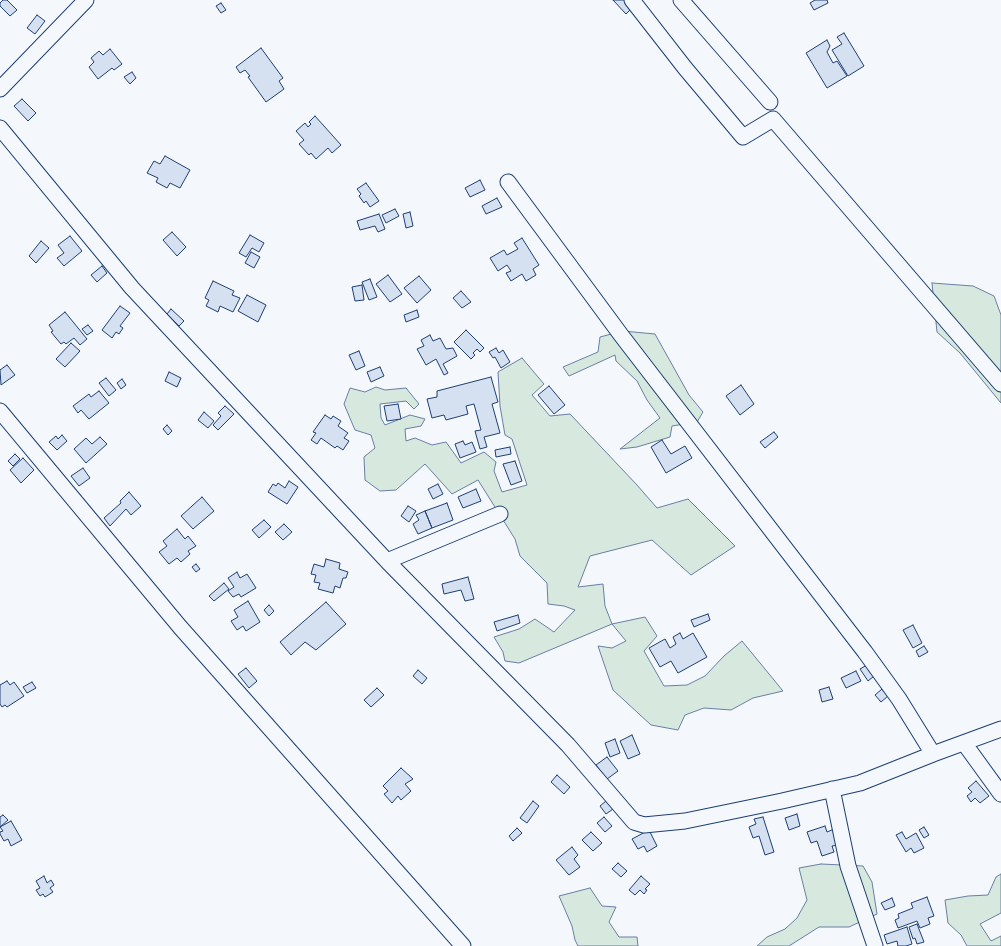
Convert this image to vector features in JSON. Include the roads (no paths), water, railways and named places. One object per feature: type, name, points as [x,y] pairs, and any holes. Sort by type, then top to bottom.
[{"type":"street","points":[[0,90],[86,0]]},
{"type":"street","points":[[632,0],[685,68],[743,137],[773,119],[1001,384]]},
{"type":"street","points":[[680,0],[770,102]]},
{"type":"street","points":[[0,128],[132,288],[387,561],[568,744],[634,822],[644,825],[685,821],[860,783],[1001,729]]},
{"type":"street","points":[[508,182],[621,335],[865,652],[899,699],[933,754]]},
{"type":"street","points":[[0,411],[180,627],[463,946]]},
{"type":"street","points":[[387,561],[500,514]]},
{"type":"street","points":[[964,743],[1001,794]]},
{"type":"street","points":[[832,790],[848,866],[875,946]]}]
